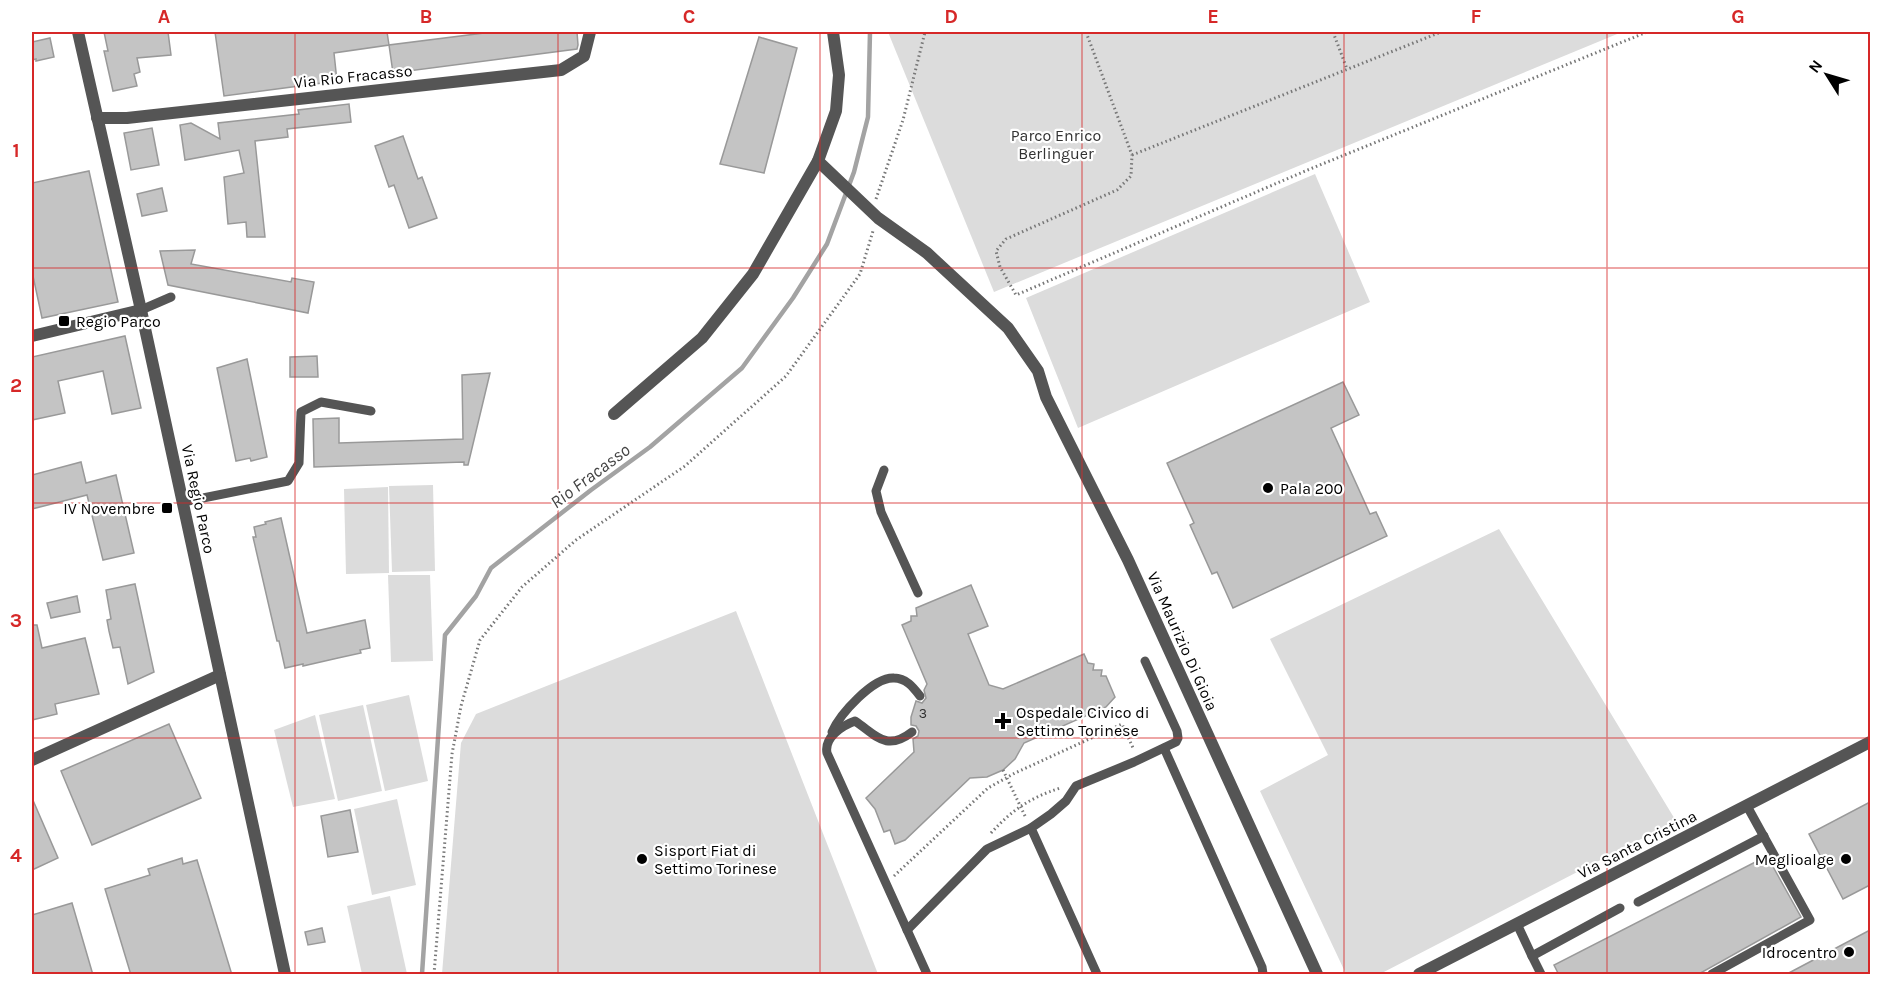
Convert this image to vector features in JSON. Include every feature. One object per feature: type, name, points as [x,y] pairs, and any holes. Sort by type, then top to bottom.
[{"type":"street","name":"Via Regio Parco","points":[[78,32],[141,310],[285,975]]},
{"type":"street","name":"Via Rio Fracasso","points":[[97,118],[127,118],[561,70],[584,56],[590,32]]},
{"type":"street","points":[[614,414],[702,338],[753,274],[818,161],[836,111],[839,75],[833,32]]},
{"type":"street","name":"Via Maurizio Di Gioia","points":[[818,161],[874,215],[927,253],[1008,328],[1038,371],[1046,397],[1128,560],[1317,975]]},
{"type":"street","points":[[32,336],[141,310]]},
{"type":"street","points":[[32,760],[220,675]]},
{"type":"street","name":"Via Santa Cristina","points":[[1419,975],[1870,742]]},
{"type":"lane","points":[[141,310],[171,297]]},
{"type":"lane","points":[[183,502],[288,481],[299,462],[301,412],[321,402],[371,411]]},
{"type":"lane","points":[[884,470],[876,491],[881,512],[918,593]]},
{"type":"lane","points":[[907,930],[987,849],[1031,828],[1052,814],[1066,801],[1076,786],[1176,742],[1177,731],[1145,661]]},
{"type":"lane","points":[[920,696],[911,684],[894,678],[877,682],[854,702],[835,726],[826,746],[827,753],[927,975]]},
{"type":"lane","points":[[830,737],[848,723],[855,721],[876,738],[888,742],[903,739],[912,732]]},
{"type":"lane","points":[[1164,748],[1262,967],[1263,975]]},
{"type":"lane","points":[[1712,975],[1810,921],[1747,806]]},
{"type":"lane","points":[[1031,828],[1097,975]]},
{"type":"lane","points":[[1638,902],[1764,836]]},
{"type":"lane","points":[[1532,956],[1620,908]]},
{"type":"lane","points":[[1517,924],[1541,975]]},
{"type":"path","points":[[434,975],[452,754],[461,706],[480,640],[522,586],[576,540],[685,466],[786,376],[860,274],[925,32]]},
{"type":"path","points":[[1086,32],[1132,156],[1131,177],[1118,190],[1006,239],[996,251],[1000,267],[1016,295],[1310,169],[1647,32]]},
{"type":"path","points":[[1333,32],[1347,69]]},
{"type":"path","points":[[1132,156],[1441,32]]},
{"type":"path","points":[[886,884],[988,788],[1016,772],[1122,724],[1139,760]]},
{"type":"path","points":[[1003,770],[1031,828]]},
{"type":"path","points":[[987,849],[986,839],[1008,815],[1020,806],[1066,786],[1076,786]]},
{"type":"green space","name":"Parco Enrico Berlinguer","points":[[888,32],[1622,32],[994,292]]},
{"type":"green space","points":[[1315,174],[1370,302],[1078,428],[1026,298]]},
{"type":"green space","points":[[433,485],[435,571],[392,572],[389,486]]},
{"type":"green space","points":[[388,487],[389,573],[346,574],[344,489]]},
{"type":"green space","points":[[1499,529],[1676,821],[1380,974],[1346,974],[1260,791],[1328,755],[1270,639]]},
{"type":"green space","points":[[388,575],[430,575],[433,661],[391,662]]},
{"type":"green space","name":"Sisport Fiat di Settimo Torinese","points":[[736,611],[878,974],[442,974],[461,743],[476,714]]},
{"type":"green space","points":[[409,695],[428,781],[385,791],[366,705]]},
{"type":"green space","points":[[363,705],[382,791],[338,801],[319,715]]},
{"type":"green space","points":[[315,715],[335,799],[293,807],[274,730]]},
{"type":"green space","points":[[397,799],[416,885],[372,895],[354,809]]},
{"type":"green space","points":[[390,896],[407,974],[362,974],[347,906]]},
{"type":"building","points":[[104,32],[168,32],[171,55],[137,58],[140,72],[134,74],[137,86],[113,91],[104,51],[108,51]]},
{"type":"building","points":[[215,32],[387,32],[389,45],[334,53],[337,81],[224,96]]},
{"type":"building","points":[[492,32],[577,32],[578,45],[577,49],[393,73],[389,45]]},
{"type":"building","points":[[759,37],[797,48],[764,173],[720,164]]},
{"type":"building","points":[[50,38],[54,57],[32,60],[32,42]]},
{"type":"building","points":[[349,104],[351,122],[287,129],[288,137],[255,141],[265,237],[247,237],[246,222],[228,224],[224,177],[244,173],[239,150],[185,160],[180,125],[191,123],[220,139],[218,123],[299,114],[298,110]]},
{"type":"building","points":[[152,128],[159,165],[131,170],[124,133]]},
{"type":"building","points":[[403,136],[418,179],[422,177],[437,218],[409,228],[394,185],[389,187],[375,146]]},
{"type":"building","points":[[89,171],[118,302],[42,318],[32,277],[32,183]]},
{"type":"building","points":[[162,188],[167,211],[142,216],[137,194]]},
{"type":"building","points":[[195,250],[191,264],[291,282],[292,278],[314,282],[308,313],[168,285],[160,251]]},
{"type":"building","points":[[125,336],[141,408],[112,414],[103,371],[58,381],[65,413],[32,420],[32,357]]},
{"type":"building","points":[[317,356],[318,377],[290,377],[290,357]]},
{"type":"building","points":[[247,359],[267,457],[251,461],[250,458],[236,461],[217,368]]},
{"type":"building","points":[[490,373],[468,465],[464,465],[464,462],[314,467],[313,419],[339,418],[339,443],[463,439],[462,375]]},
{"type":"building","name":"Pala 200","points":[[1343,382],[1359,415],[1331,428],[1370,514],[1376,512],[1387,536],[1233,608],[1217,572],[1212,574],[1190,525],[1194,523],[1167,463]]},
{"type":"building","points":[[81,462],[86,483],[116,475],[134,553],[103,560],[87,495],[32,509],[32,475]]},
{"type":"building","points":[[281,518],[307,633],[365,620],[370,648],[360,650],[361,653],[285,668],[253,537],[256,537],[254,527]]},
{"type":"building","points":[[135,584],[154,672],[128,684],[120,647],[113,648],[109,631],[107,620],[111,619],[106,590]]},
{"type":"building","name":"Ospedale Civico di Settimo Torinese","points":[[971,585],[988,626],[968,634],[989,685],[1003,689],[1084,654],[1088,663],[1094,664],[1093,670],[1102,670],[1101,676],[1106,676],[1115,697],[1106,707],[1024,743],[1015,759],[1003,770],[987,777],[970,778],[905,840],[895,844],[890,830],[884,832],[875,809],[866,798],[914,752],[913,739],[918,736],[919,731],[916,726],[911,725],[911,717],[916,701],[922,703],[926,698],[924,690],[927,684],[902,625],[911,621],[911,616],[917,616],[916,608]]},
{"type":"building","points":[[77,596],[80,612],[51,618],[47,603]]},
{"type":"building","points":[[32,625],[37,625],[42,648],[85,638],[99,694],[55,704],[57,714],[32,720]]},
{"type":"building","points":[[169,724],[201,798],[92,845],[61,771]]},
{"type":"building","points":[[32,798],[58,858],[32,870]]},
{"type":"building","name":"Meglioalge","points":[[1870,802],[1870,885],[1843,899],[1809,834]]},
{"type":"building","points":[[350,810],[358,852],[328,857],[321,816]]},
{"type":"building","points":[[1767,856],[1801,917],[1697,975],[1559,975],[1554,965]]},
{"type":"building","points":[[182,858],[183,864],[197,860],[232,975],[131,975],[105,889],[150,875],[148,869]]},
{"type":"building","points":[[72,903],[93,975],[32,975],[32,915]]},
{"type":"building","points":[[322,928],[325,942],[308,945],[305,932]]},
{"type":"building","name":"Idrocentro","points":[[1870,930],[1870,975],[1785,975]]},
{"type":"waterway","name":"Rio Fracasso","points":[[422,974],[445,635],[476,596],[491,568],[650,447],[742,368],[793,298],[827,244],[854,172],[868,117],[870,32]]},
{"type":"place","name":"Regio Parco","points":[[64,321]]},
{"type":"place","name":"Pala 200","points":[[1268,488]]},
{"type":"place","name":"IV Novembre","points":[[167,508]]},
{"type":"place","name":"Ospedale Civico di Settimo Torinese","points":[[1003,721]]},
{"type":"place","name":"Sisport Fiat di Settimo Torinese","points":[[642,859]]},
{"type":"place","name":"Meglioalge","points":[[1846,859]]},
{"type":"place","name":"Idrocentro","points":[[1849,952]]}]
